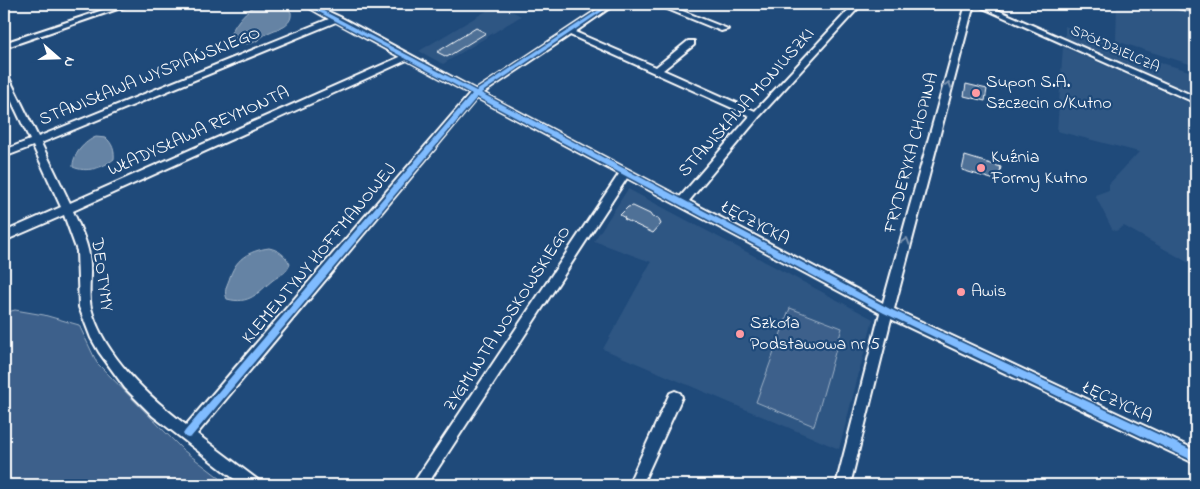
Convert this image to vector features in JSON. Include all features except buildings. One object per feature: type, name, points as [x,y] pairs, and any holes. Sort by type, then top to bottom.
[{"type":"street","points":[[4,46],[128,4]]},
{"type":"street","name":"ŁĘCZYCKA","points":[[307,4],[887,311],[1196,457]]},
{"type":"street","name":"KLEMENTYNY HOFFMANOWEJ","points":[[188,434],[476,94],[611,4]]},
{"type":"street","points":[[659,4],[724,29]]},
{"type":"street","name":"STANISŁAWA MONIUSZKI","points":[[682,202],[756,115],[858,4]]},
{"type":"street","name":"FRYDERYKA CHOPINA","points":[[843,485],[887,311],[970,4]]},
{"type":"street","name":"SPÓŁDZIELCZA","points":[[978,4],[1194,96]]},
{"type":"street","points":[[966,18],[974,13],[995,12]]},
{"type":"street","name":"STANISŁAWA WYSPIAŃSKIEGO","points":[[4,154],[337,20]]},
{"type":"street","points":[[569,32],[756,115]]},
{"type":"street","points":[[658,70],[692,43]]},
{"type":"street","name":"WŁADYSŁAWA REYMONTA","points":[[4,237],[407,57]]},
{"type":"street","name":"DEOTYMY","points":[[4,76],[67,208],[83,251],[85,307],[96,338],[112,361],[143,398],[253,485]]},
{"type":"street","name":"ZYGMUNTA NOSKOWSKIEGO","points":[[419,485],[626,172]]},
{"type":"street","points":[[635,485],[675,398]]},
{"type":"shaded area","points":[[258,4],[282,4],[291,12],[291,17],[287,24],[266,34],[257,41],[244,44],[232,41],[230,35],[238,21],[245,13]]},
{"type":"shaded area","points":[[498,4],[521,16],[443,64],[419,51]]},
{"type":"shaded area","points":[[1117,4],[1196,4],[1196,66],[1116,41]]},
{"type":"shaded area","points":[[1065,26],[1141,57],[1196,73],[1196,81],[1186,92],[1065,40]]},
{"type":"shaded area","points":[[1063,47],[1196,106],[1196,267],[1124,226],[1116,231],[1112,229],[1095,195],[1109,190],[1109,184],[1139,152],[1057,131]]},
{"type":"shaded area","points":[[96,137],[108,140],[113,150],[114,159],[94,169],[83,170],[73,167],[73,162],[80,149]]},
{"type":"shaded area","name":"Szkoła Podstawowa nr 5","points":[[628,189],[873,319],[839,449],[603,349],[651,262],[594,241]]},
{"type":"shaded area","points":[[269,248],[281,253],[286,258],[290,264],[287,270],[253,297],[242,300],[227,299],[226,287],[239,261],[255,251]]},
{"type":"shaded area","points":[[790,308],[842,328],[814,426],[756,402]]},
{"type":"shaded area","points":[[15,310],[44,315],[79,325],[97,363],[183,450],[229,485],[4,485],[4,313]]},
{"type":"cycle path","points":[[307,4],[887,311],[1196,457]]},
{"type":"cycle path","points":[[188,434],[470,100],[476,94],[611,4]]},
{"type":"place","name":"Supon S.A. Szczecin o/Kutno","points":[[976,93]]},
{"type":"place","name":"Kuźnia Formy Kutno","points":[[981,168]]},
{"type":"place","name":"Awis","points":[[961,292]]},
{"type":"place","name":"Szkoła Podstawowa nr 5","points":[[740,334]]}]
